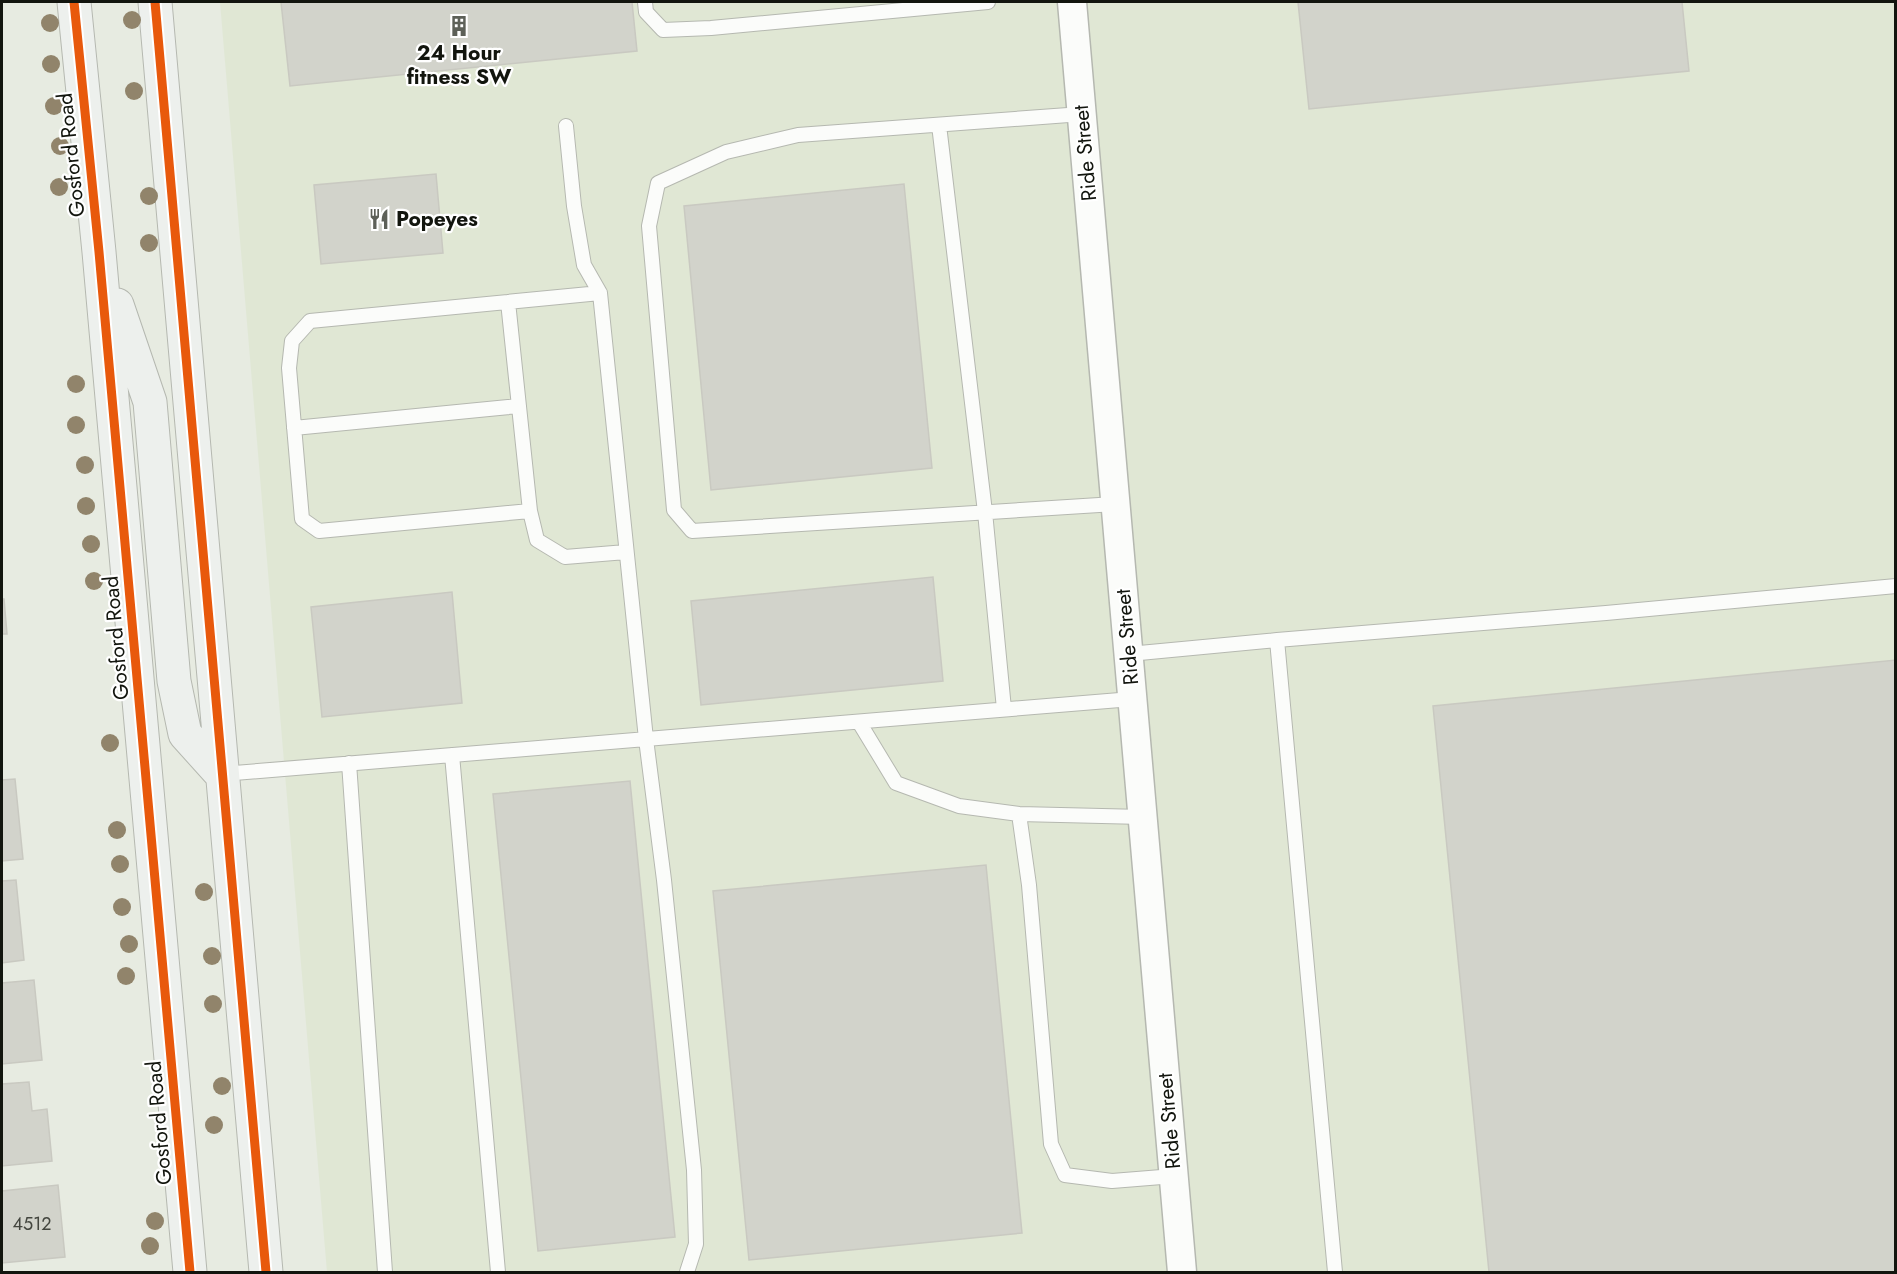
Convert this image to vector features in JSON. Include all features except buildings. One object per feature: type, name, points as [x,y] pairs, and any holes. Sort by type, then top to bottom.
[{"type":"main road","name":"Gosford Road","points":[[74,2],[99,252],[190,1272]]},
{"type":"main road","points":[[155,2],[266,1272]]},
{"type":"main road","points":[[99,252],[150,402],[174,681],[185,734],[221,774]]},
{"type":"street","name":"Ride Street","points":[[1072,2],[1182,1272]]},
{"type":"lane","points":[[645,2],[646,12],[663,30],[711,28],[950,3],[988,2]]},
{"type":"lane","points":[[1082,114],[798,135],[726,152],[658,183],[649,226],[674,510],[692,531],[1115,504]]},
{"type":"lane","points":[[939,125],[985,512],[1004,710]]},
{"type":"lane","points":[[566,126],[574,206],[584,265],[600,293],[646,739],[664,880],[694,1170],[696,1244],[687,1272]]},
{"type":"lane","points":[[530,511],[319,531],[302,519],[289,368],[292,341],[310,321],[600,293]]},
{"type":"lane","points":[[508,302],[530,511],[537,540],[565,557],[626,552]]},
{"type":"lane","points":[[294,428],[519,406]]},
{"type":"lane","points":[[1129,654],[1896,586]]},
{"type":"lane","points":[[1277,640],[1335,1272]]},
{"type":"lane","points":[[221,774],[1132,699]]},
{"type":"lane","points":[[859,722],[896,783],[959,806],[1019,814],[1143,817]]},
{"type":"lane","points":[[452,755],[498,1272]]},
{"type":"lane","points":[[349,763],[386,1272]]},
{"type":"lane","points":[[1019,814],[1029,885],[1051,1144],[1065,1175],[1112,1181],[1174,1176]]},
{"type":"shaded area","points":[[220,2],[1895,2],[1895,1272],[327,1272]]},
{"type":"cycle path","points":[[74,2],[99,252],[190,1272]]},
{"type":"cycle path","points":[[155,2],[266,1272]]},
{"type":"place","name":"24 Hour fitness SW","points":[[459,26]]},
{"type":"place","name":"Popeyes","points":[[379,219]]}]
